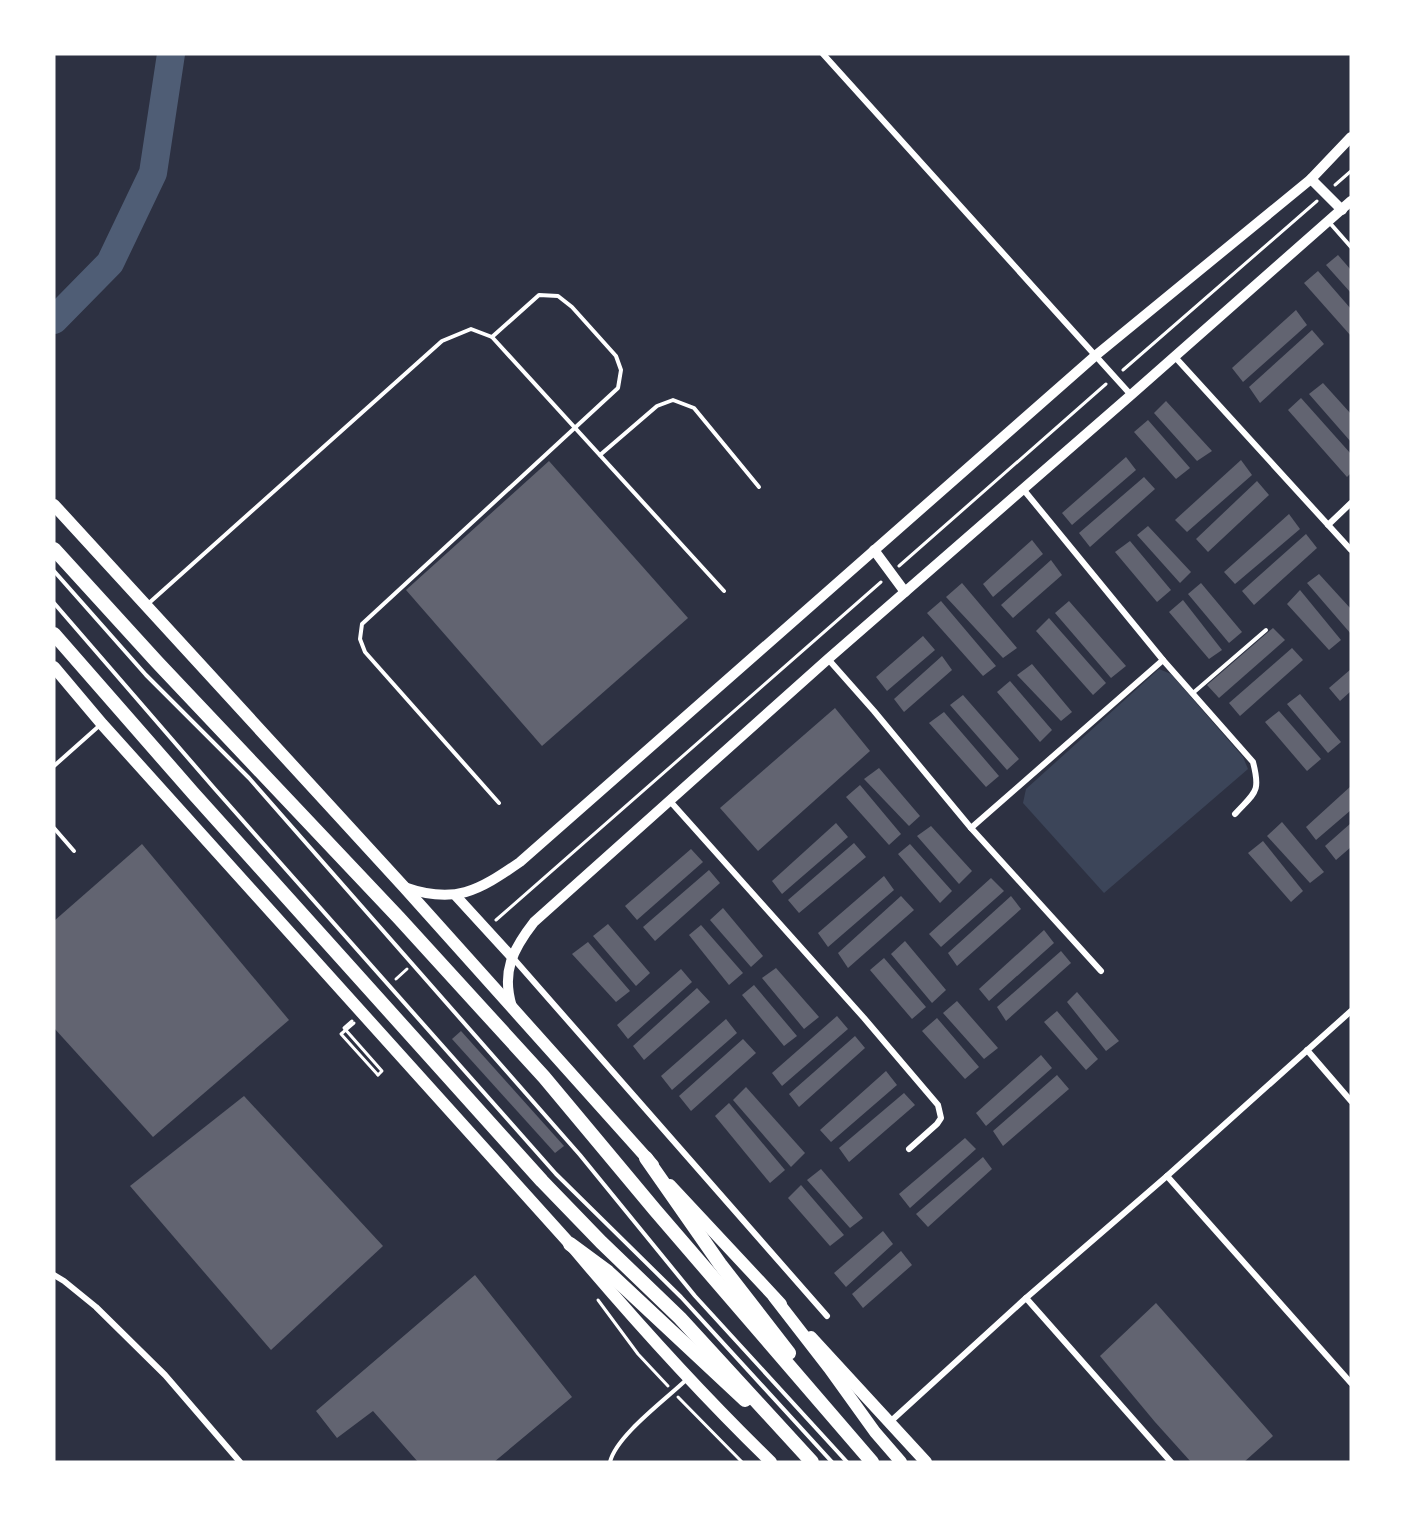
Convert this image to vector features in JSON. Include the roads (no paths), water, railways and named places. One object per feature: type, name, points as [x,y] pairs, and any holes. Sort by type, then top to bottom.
[{"type":"highway","points":[[54,549],[157,662],[399,918],[544,1077],[872,1462]]},
{"type":"highway","points":[[54,634],[193,793],[542,1181],[680,1318],[812,1462]]},
{"type":"highway","points":[[646,1158],[720,1264],[804,1372],[854,1442]]},
{"type":"highway","points":[[570,1244],[608,1272],[677,1334],[763,1418],[801,1450]]},
{"type":"main road","points":[[404,887],[436,896],[456,896],[490,882],[520,862],[1095,356],[1311,179],[1351,137]]},
{"type":"main road","points":[[1311,179],[1342,210]]},
{"type":"main road","points":[[513,1010],[508,996],[511,956],[534,922],[828,659],[1351,201]]},
{"type":"main road","points":[[54,505],[404,887],[646,1158],[926,1462]]},
{"type":"main road","points":[[874,549],[905,592]]},
{"type":"main road","points":[[54,667],[102,724],[570,1244],[622,1305],[688,1378],[771,1462]]},
{"type":"main road","points":[[456,896],[511,956]]},
{"type":"main road","points":[[774,1297],[875,1432],[901,1462]]},
{"type":"street","points":[[823,54],[1131,395]]},
{"type":"street","points":[[1175,357],[1351,550]]},
{"type":"street","points":[[1023,489],[1163,660],[1253,762],[1258,781],[1256,790],[1235,814]]},
{"type":"street","points":[[1328,525],[1351,503]]},
{"type":"street","points":[[828,659],[972,828],[1101,971]]},
{"type":"street","points":[[972,828],[1163,660]]},
{"type":"street","points":[[669,800],[864,1018],[938,1105],[941,1118],[909,1149]]},
{"type":"street","points":[[511,956],[827,1316]]},
{"type":"street","points":[[890,1422],[1026,1298],[1167,1176],[1351,1011]]},
{"type":"street","points":[[1307,1050],[1351,1101]]},
{"type":"street","points":[[1167,1176],[1351,1383]]},
{"type":"street","points":[[54,1275],[96,1307],[165,1375],[240,1462]]},
{"type":"street","points":[[1026,1298],[1171,1462]]},
{"type":"lane","points":[[1328,221],[1351,247]]},
{"type":"lane","points":[[492,337],[539,294],[558,296],[572,307],[616,356],[621,370],[618,388],[362,624],[360,639],[365,652],[499,803]]},
{"type":"lane","points":[[146,606],[442,341],[471,329],[492,337],[724,591]]},
{"type":"lane","points":[[600,455],[657,406],[673,400],[694,408],[759,487]]},
{"type":"lane","points":[[54,571],[146,675],[249,778],[580,1155],[695,1296],[847,1462]]},
{"type":"lane","points":[[54,603],[214,788],[556,1174],[681,1297],[832,1462]]},
{"type":"lane","points":[[1193,693],[1266,630]]},
{"type":"lane","points":[[54,766],[102,724]]},
{"type":"lane","points":[[54,828],[74,851]]},
{"type":"lane","points":[[610,1462],[612,1453],[635,1426],[688,1378]]},
{"type":"waterway","points":[[54,320],[110,263],[153,173],[171,54]]}]
